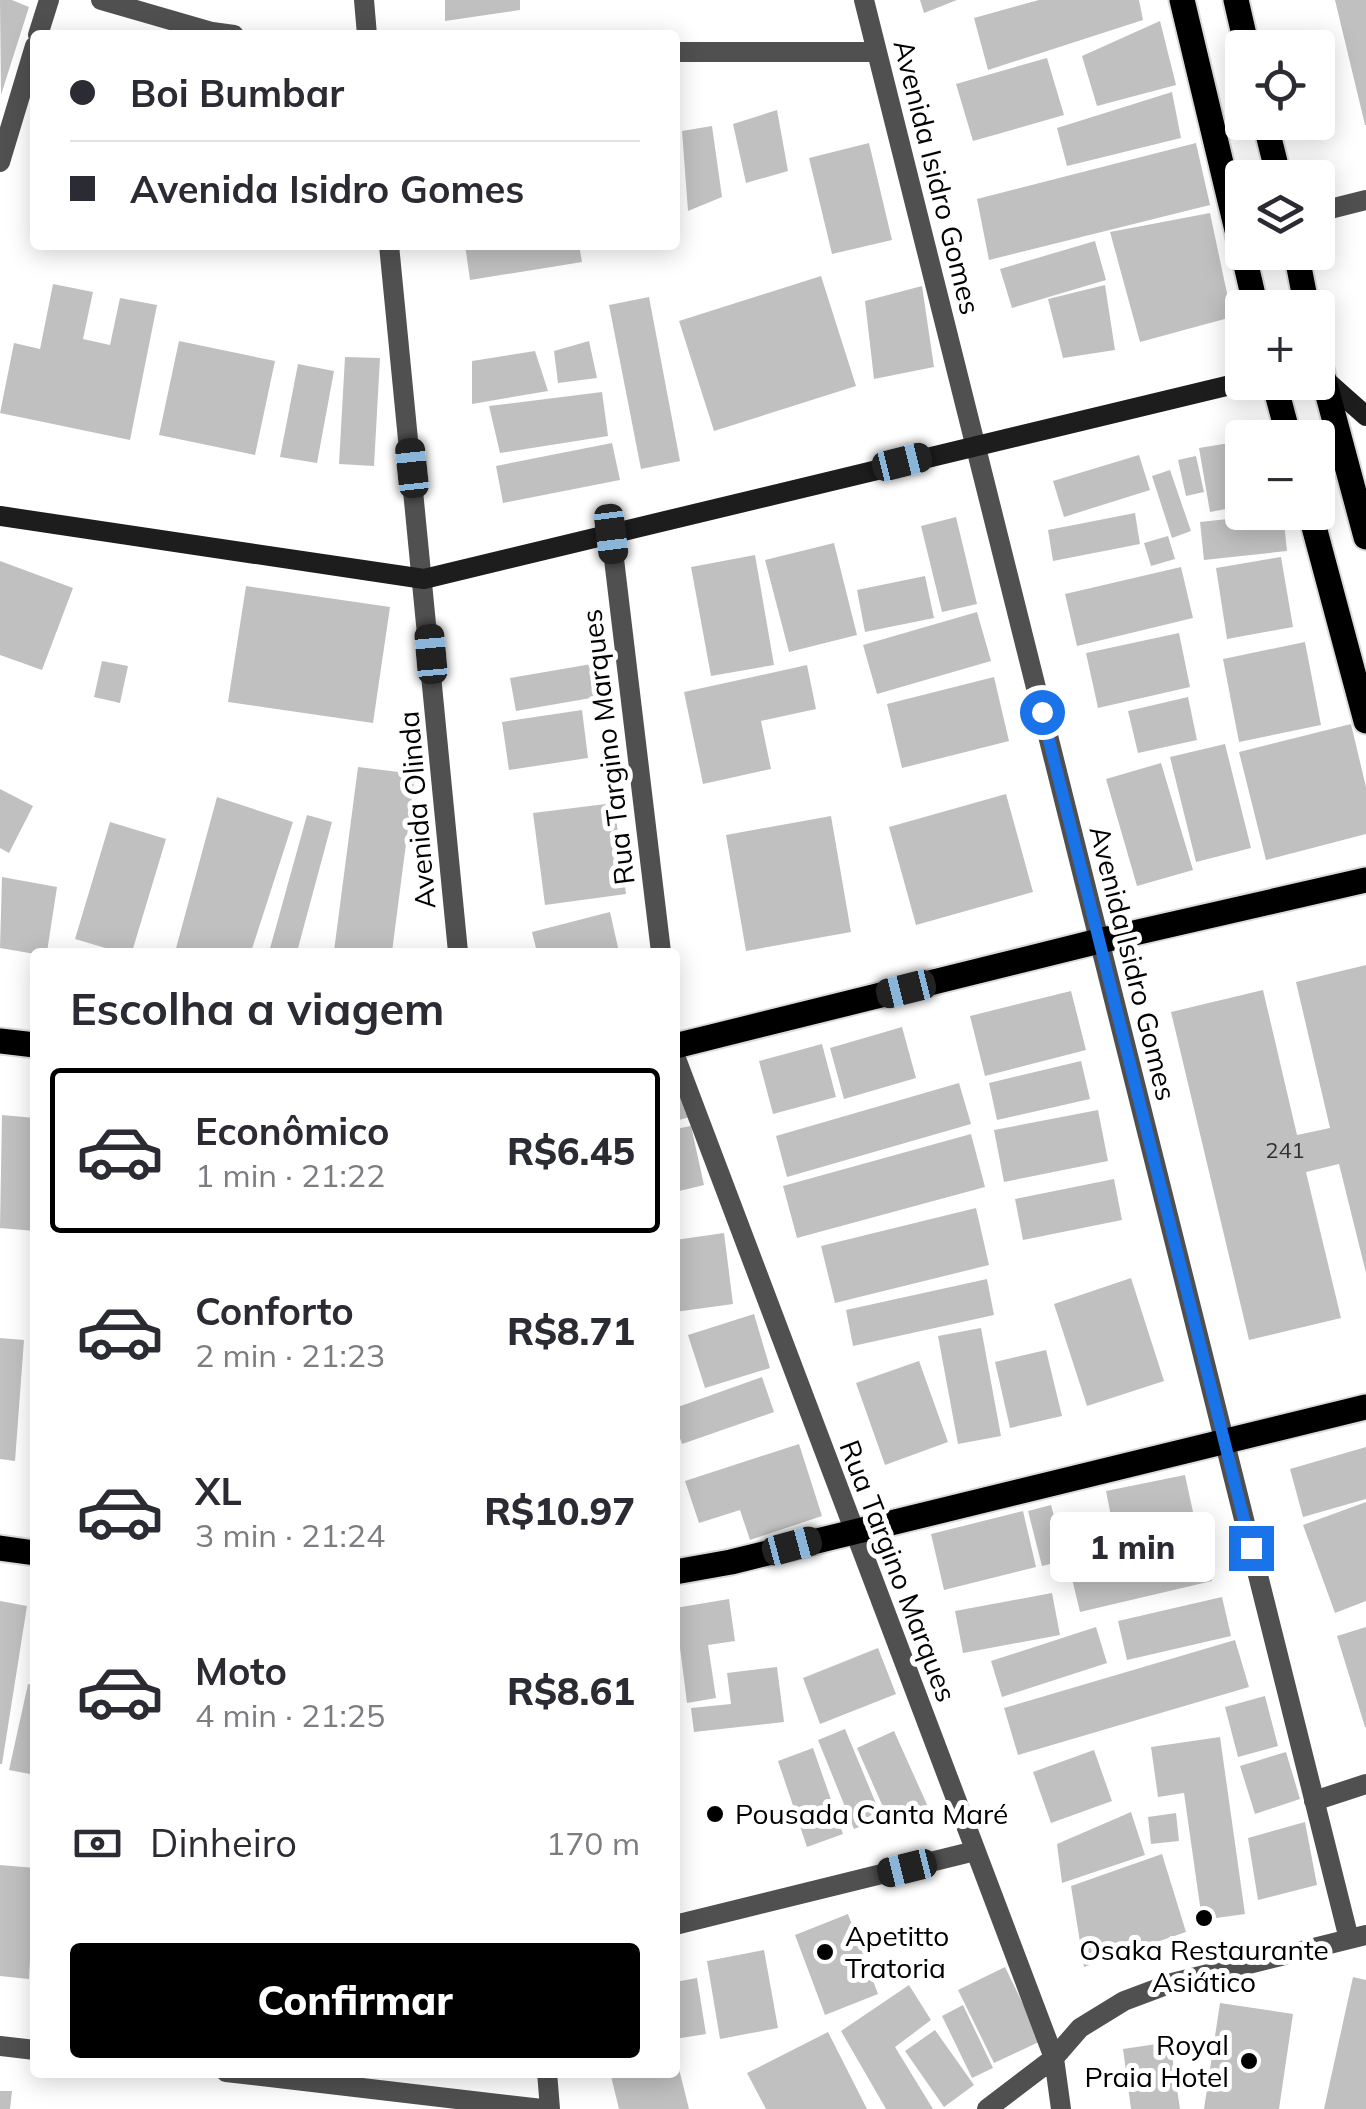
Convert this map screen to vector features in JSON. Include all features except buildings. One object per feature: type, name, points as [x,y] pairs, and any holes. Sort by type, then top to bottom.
[{"type":"main road","points":[[1182,0],[1225,178]]},
{"type":"main road","points":[[1236,0],[1243,30]]},
{"type":"main road","points":[[0,516],[424,579],[1225,386]]},
{"type":"main road","points":[[1335,386],[1366,416]]},
{"type":"main road","points":[[1327,400],[1366,537]]},
{"type":"main road","points":[[1315,530],[1366,721]]},
{"type":"main road","points":[[680,1045],[1366,880]]},
{"type":"main road","points":[[0,1041],[30,1044]]},
{"type":"main road","points":[[680,1571],[731,1562],[1366,1407]]},
{"type":"main road","points":[[0,1548],[30,1552]]},
{"type":"street","points":[[40,30],[49,0]]},
{"type":"street","points":[[101,0],[205,30]]},
{"type":"street","points":[[364,0],[367,30]]},
{"type":"street","name":"Avenida Isidro Gomes","points":[[864,0],[1314,1801],[1357,1937]]},
{"type":"street","points":[[680,52],[877,52]]},
{"type":"street","points":[[0,162],[30,63]]},
{"type":"street","points":[[1335,208],[1366,200]]},
{"type":"street","name":"Avenida Olinda","points":[[390,250],[458,948]]},
{"type":"street","name":"Rua Targino Marques","points":[[611,534],[660,948]]},
{"type":"street","name":"Rua Targino Marques","points":[[680,1069],[1054,2058],[1061,2109]]},
{"type":"street","points":[[1314,1801],[1366,1784]]},
{"type":"street","points":[[680,1924],[975,1851]]},
{"type":"street","points":[[987,2109],[1054,2058],[1080,2028],[1124,2001],[1172,1983],[1357,1937]]},
{"type":"street","points":[[0,2046],[30,2049]]},
{"type":"street","points":[[277,2078],[542,2109]]},
{"type":"street","points":[[548,2078],[550,2109]]},
{"type":"place","name":"Pousada Canta Maré","points":[[715,1814]]},
{"type":"place","name":"Osaka Restaurante Asiático","points":[[1204,1918]]},
{"type":"place","name":"Apetitto Tratoria","points":[[825,1952]]},
{"type":"place","name":"Royal Praia Hotel","points":[[1249,2061]]},
{"type":"route","points":[[1042,712],[1251,1548]]}]
